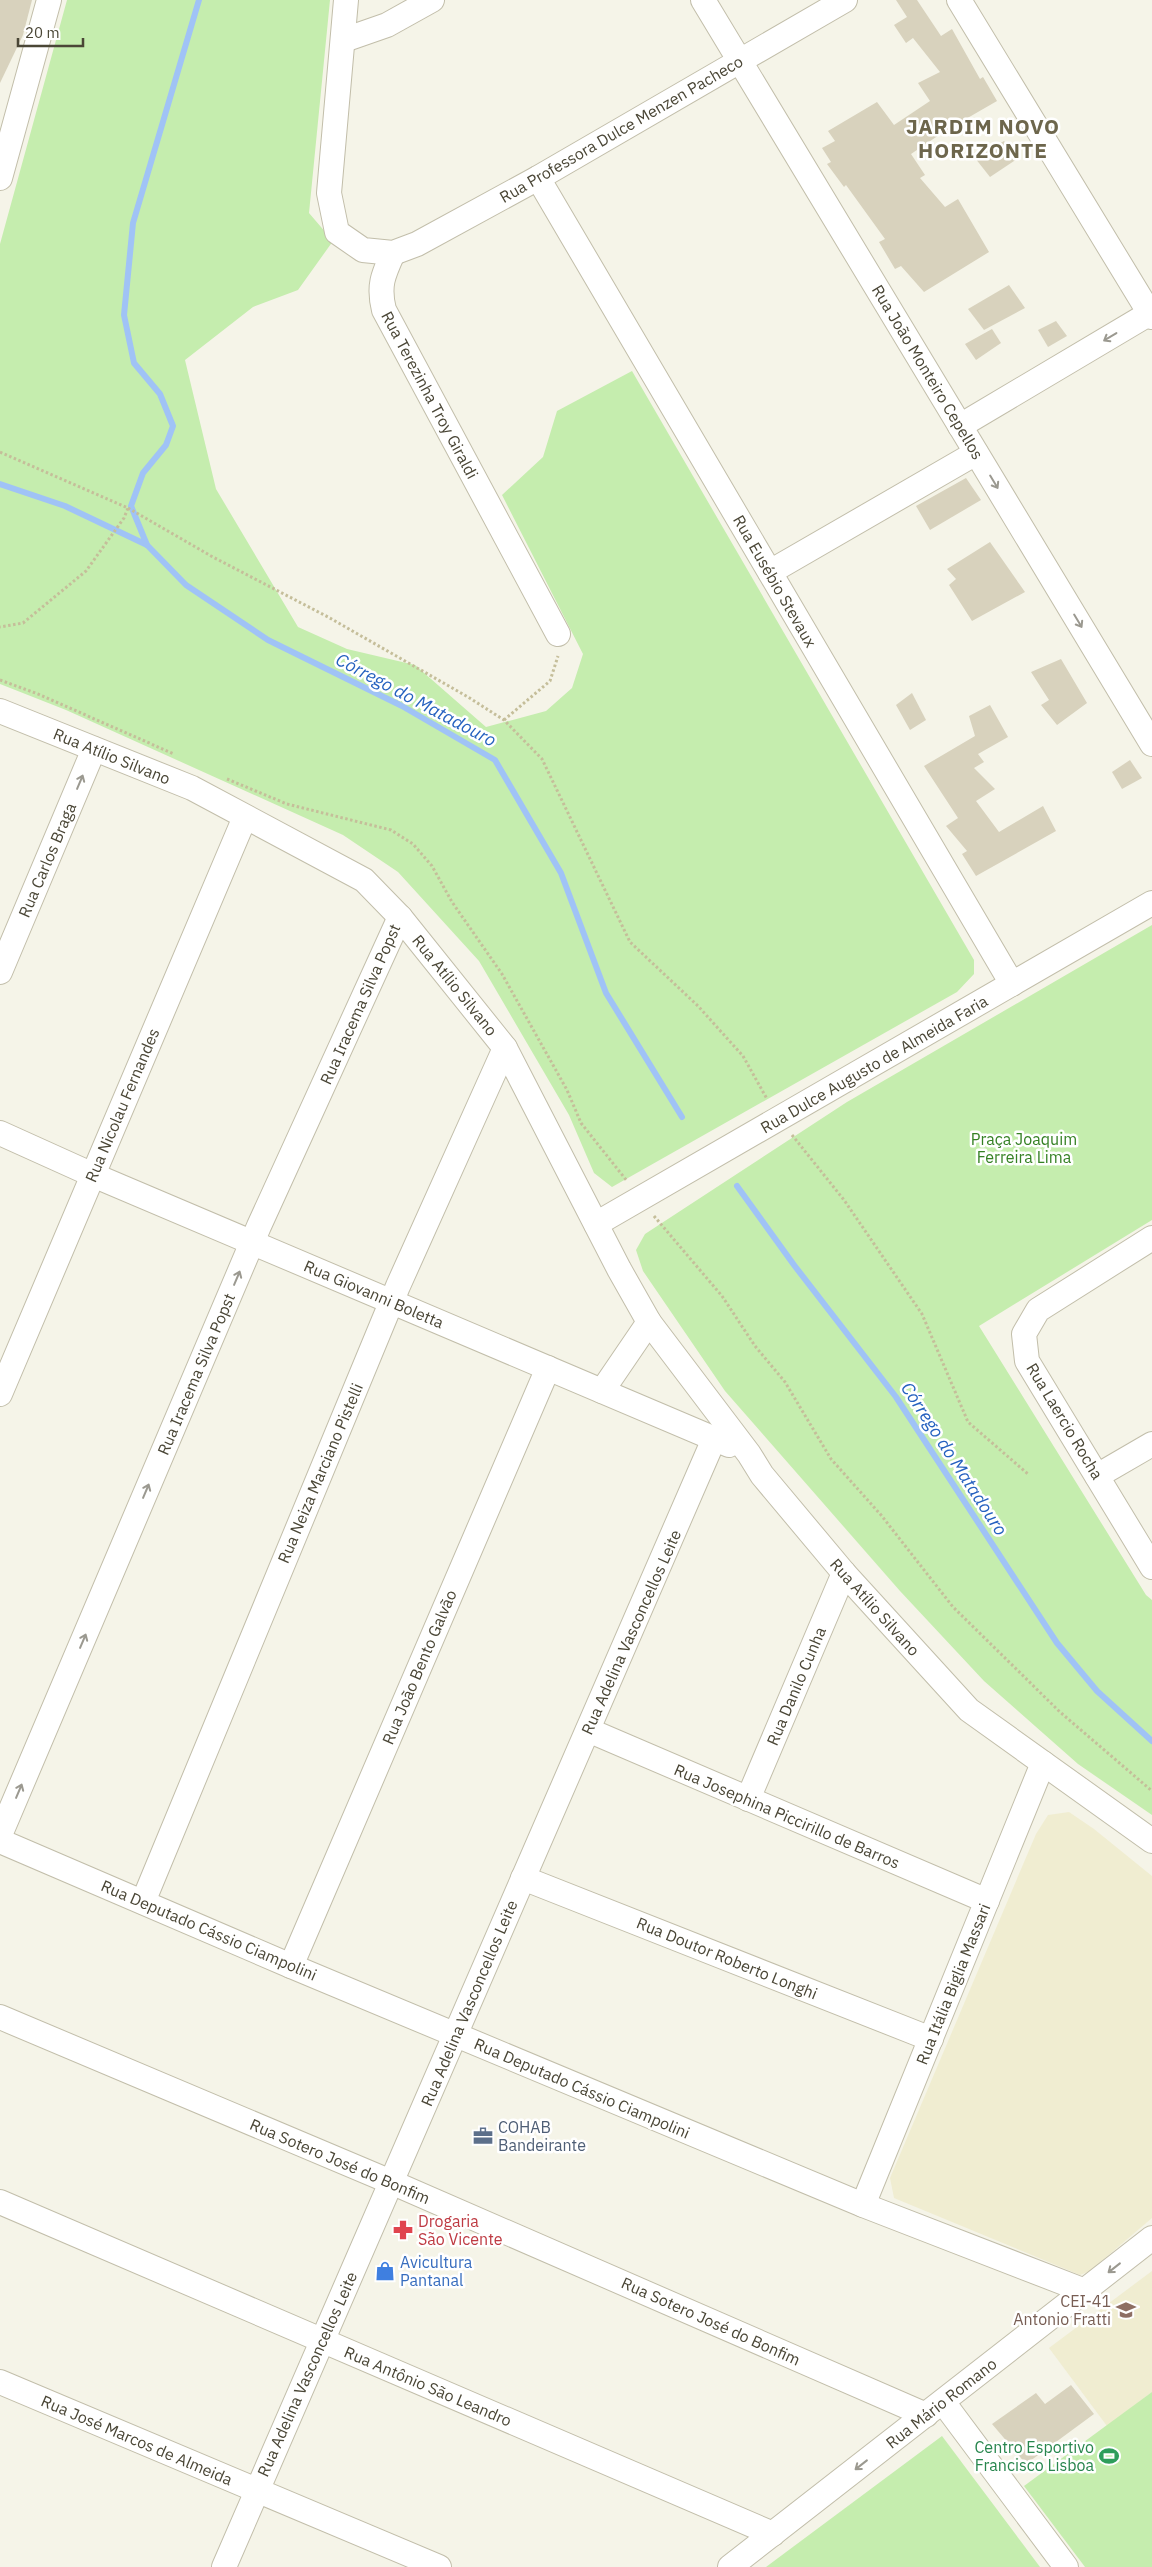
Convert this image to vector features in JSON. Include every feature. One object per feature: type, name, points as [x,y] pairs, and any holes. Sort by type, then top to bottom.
[{"type":"street","points":[[0,178],[49,0]]},
{"type":"street","points":[[346,0],[344,40],[329,193],[337,232],[363,250],[393,253]]},
{"type":"street","points":[[344,40],[387,25],[432,0]]},
{"type":"street","name":"Rua João Monteiro Cepellos","points":[[703,0],[1152,744]]},
{"type":"street","name":"Rua Professora Dulce Menzen Pacheco","points":[[393,253],[417,244],[538,178],[845,0]]},
{"type":"street","points":[[959,0],[1151,314],[960,426]]},
{"type":"street","name":"Rua Eusébio Stevaux","points":[[538,178],[1012,984]]},
{"type":"street","name":"Rua Terezinha Troy Giraldi","points":[[393,253],[382,279],[380,293],[384,310],[558,634]]},
{"type":"street","points":[[770,572],[976,452]]},
{"type":"street","name":"Rua Atílio Silvano","points":[[0,711],[192,788],[364,880],[400,917],[505,1048],[649,1322],[750,1454],[762,1474],[844,1574],[969,1710],[1152,1841]]},
{"type":"street","name":"Rua Carlos Braga","points":[[0,972],[94,749]]},
{"type":"street","name":"Rua Nicolau Fernandes","points":[[0,1394],[245,816]]},
{"type":"street","name":"Rua Dulce Augusto de Almeida Faria","points":[[596,1224],[1152,903]]},
{"type":"street","name":"Rua Iracema Silva Popst","points":[[0,1835],[252,1242],[400,917]]},
{"type":"street","name":"Rua Neiza Marciano Pistelli","points":[[143,1902],[392,1302],[505,1048]]},
{"type":"street","name":"Rua Giovanni Boletta","points":[[0,1133],[93,1175],[750,1454]]},
{"type":"street","name":"Rua Laercio Rocha","points":[[1152,1238],[1038,1310],[1024,1334],[1027,1361],[1152,1568]]},
{"type":"street","points":[[602,1391],[649,1322]]},
{"type":"street","name":"Rua João Bento Galvão","points":[[291,1966],[548,1368]]},
{"type":"street","name":"Rua Adelina Vasconcellos Leite","points":[[224,2567],[714,1439]]},
{"type":"street","points":[[1097,1476],[1152,1444]]},
{"type":"street","name":"Rua Danilo Cunha","points":[[748,1799],[844,1574]]},
{"type":"street","name":"Rua Josephina Piccirillo de Barros","points":[[588,1730],[987,1901]]},
{"type":"street","name":"Rua Itália Biglia Massari","points":[[863,2205],[1043,1764]]},
{"type":"street","name":"Rua Deputado Cássio Ciampolini","points":[[0,1841],[291,1966],[863,2205],[1085,2291]]},
{"type":"street","name":"Rua Doutor Roberto Longhi","points":[[523,1878],[930,2039]]},
{"type":"street","name":"Rua Sotero José do Bonfim","points":[[0,2017],[934,2408]]},
{"type":"street","name":"Rua Antônio São Leandro","points":[[0,2202],[773,2534]]},
{"type":"street","name":"Rua Mário Romano","points":[[730,2567],[1152,2238]]},
{"type":"street","name":"Rua José Marcos de Almeida","points":[[0,2382],[440,2567]]},
{"type":"street","points":[[934,2408],[1066,2567]]},
{"type":"path","points":[[0,452],[130,509],[361,636],[468,697],[504,720],[542,759],[630,942],[698,1006],[743,1056],[778,1119],[844,1200],[922,1314],[968,1422],[1028,1474]]},
{"type":"path","points":[[0,627],[23,623],[86,572],[130,509]]},
{"type":"path","points":[[504,720],[550,681],[561,646],[558,634]]},
{"type":"path","points":[[0,680],[38,694],[176,755]]},
{"type":"path","points":[[219,775],[287,804],[391,830],[413,844],[432,866],[452,902],[502,974],[567,1090],[581,1123],[722,1296],[755,1346],[785,1382],[831,1459],[881,1515],[953,1606],[1060,1712],[1152,1791]]},
{"type":"shaded area","points":[[1069,1812],[1094,1829],[1152,1876],[1152,2218],[1090,2271],[1080,2275],[894,2198],[890,2178],[1036,1834],[1048,1815]]},
{"type":"shaded area","name":"CEI-41 Antonio Fratti","points":[[1152,2271],[1152,2392],[1107,2426],[1049,2348]]},
{"type":"green space","points":[[67,0],[330,0],[309,213],[333,241],[298,290],[253,307],[185,360],[216,489],[298,627],[347,649],[415,665],[486,727],[546,711],[572,688],[583,654],[502,495],[543,457],[557,411],[632,371],[974,960],[974,974],[957,992],[612,1187],[594,1173],[569,1115],[479,961],[398,872],[343,835],[66,710],[0,684],[0,244]]},
{"type":"green space","name":"Praça Joaquim Ferreira Lima","points":[[1152,925],[1152,1220],[979,1326],[1146,1595],[1152,1600],[1152,1815],[1078,1764],[984,1681],[900,1591],[725,1391],[643,1271],[636,1250],[645,1234],[847,1102]]},
{"type":"green space","name":"Centro Esportivo Francisco Lisboa","points":[[1152,2392],[1152,2567],[1085,2567],[1024,2486]]},
{"type":"green space","points":[[942,2436],[1040,2567],[766,2567]]},
{"type":"building","points":[[0,0],[32,0],[23,35],[0,83]]},
{"type":"building","points":[[896,0],[917,0],[941,36],[952,29],[980,79],[983,77],[997,101],[945,131],[911,154],[925,175],[920,178],[945,207],[958,199],[989,252],[924,292],[901,266],[895,269],[879,242],[885,239],[846,185],[844,187],[827,164],[831,162],[822,148],[835,141],[828,131],[877,102],[894,125],[930,101],[918,83],[940,72],[913,38],[906,43],[894,25],[907,17]]},
{"type":"building","points":[[1004,141],[1017,159],[990,177],[975,158]]},
{"type":"building","points":[[1009,285],[1025,308],[984,330],[968,309]]},
{"type":"building","points":[[1056,321],[1067,336],[1048,347],[1038,330]]},
{"type":"building","points":[[992,329],[1001,343],[976,360],[965,344]]},
{"type":"building","points":[[966,478],[981,500],[930,530],[916,506]]},
{"type":"building","points":[[990,542],[1025,592],[972,621],[949,585],[956,579],[947,569]]},
{"type":"building","points":[[1061,659],[1087,703],[1057,725],[1041,705],[1049,700],[1031,672]]},
{"type":"building","points":[[912,693],[926,720],[910,730],[896,705]]},
{"type":"building","points":[[990,705],[1008,737],[978,754],[984,762],[974,768],[995,789],[976,801],[999,832],[1043,806],[1056,831],[976,876],[962,854],[967,851],[946,826],[958,818],[924,766],[975,736],[969,716]]},
{"type":"building","points":[[1130,760],[1142,778],[1122,789],[1112,772]]},
{"type":"building","points":[[1071,2385],[1094,2414],[1026,2464],[992,2424],[1036,2393],[1045,2404]]},
{"type":"waterway","points":[[147,545],[131,506],[143,473],[166,445],[173,426],[160,394],[134,363],[124,315],[133,223],[199,0]]},
{"type":"waterway","name":"Córrego do Matadouro","points":[[0,484],[65,506],[147,545],[186,585],[268,640],[402,706],[495,760],[561,873],[606,993],[682,1117]]},
{"type":"waterway","name":"Córrego do Matadouro","points":[[737,1186],[794,1265],[896,1397],[1057,1643],[1097,1691],[1152,1741]]},
{"type":"place","name":"COHAB Bandeirante","points":[[483,2136]]},
{"type":"place","name":"Drogaria São Vicente","points":[[403,2230]]},
{"type":"place","name":"Avicultura Pantanal","points":[[385,2271]]},
{"type":"place","name":"CEI-41 Antonio Fratti","points":[[1126,2310]]},
{"type":"place","name":"Centro Esportivo Francisco Lisboa","points":[[1109,2456]]},
{"type":"district","name":"JARDIM NOVO HORIZONTE","points":[[983,139]]}]
